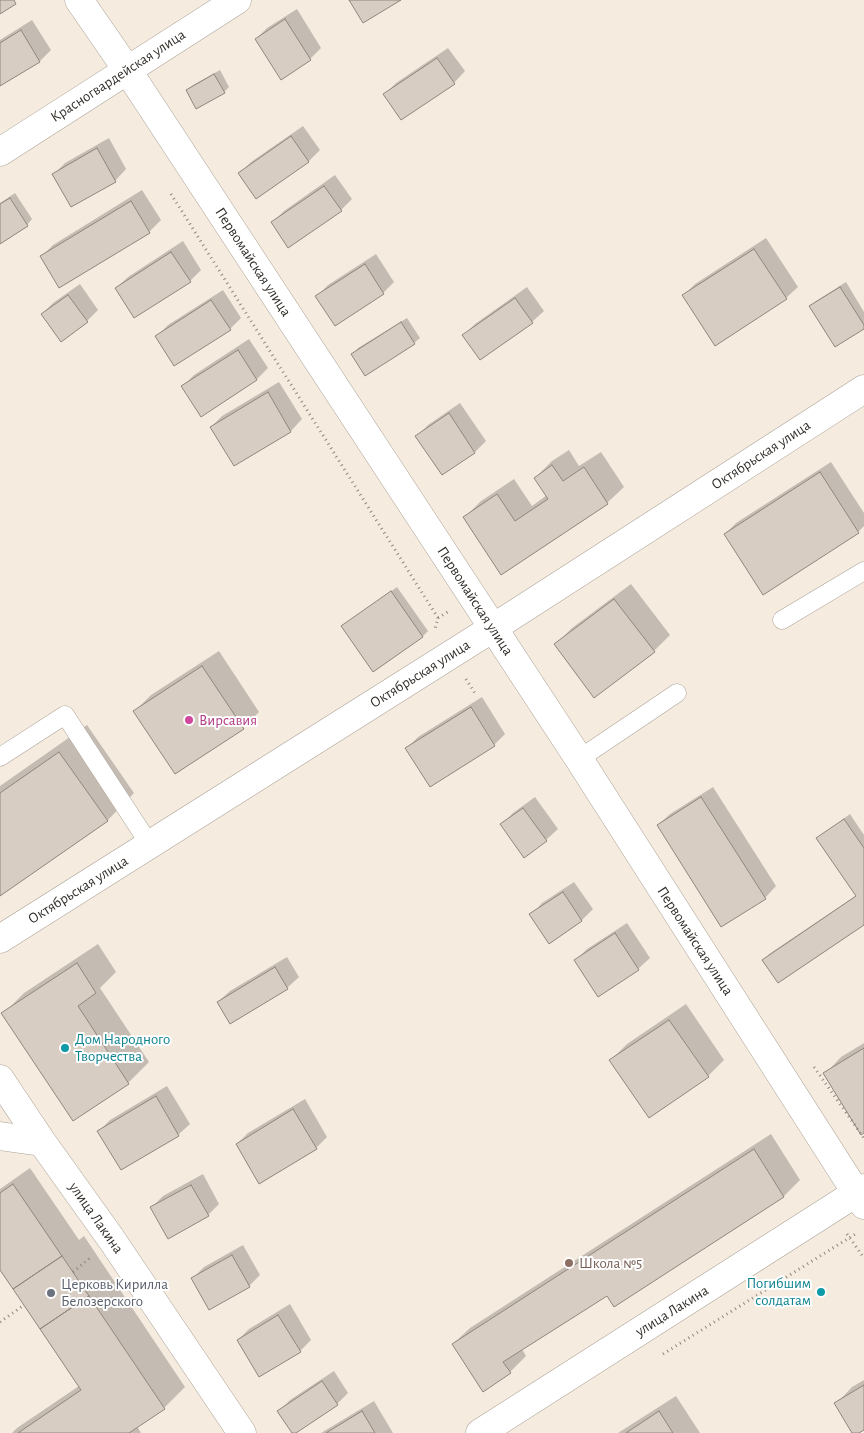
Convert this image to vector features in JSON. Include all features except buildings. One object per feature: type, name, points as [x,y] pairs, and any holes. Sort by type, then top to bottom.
[{"type":"street","name":"Первомайская улица","points":[[80,0],[493,628],[861,1195]]},
{"type":"street","name":"Красногвардейская улица","points":[[0,152],[236,0]]},
{"type":"street","name":"Октябрьская улица","points":[[0,940],[493,628],[864,389]]},
{"type":"street","name":"улица Лакина","points":[[0,1079],[112,1240],[242,1433]]},
{"type":"street","points":[[0,1136],[42,1142]]},
{"type":"street","name":"улица Лакина","points":[[480,1433],[861,1195]]},
{"type":"lane","points":[[782,620],[864,571]]},
{"type":"lane","points":[[578,759],[677,693]]},
{"type":"lane","points":[[0,757],[65,715],[150,845]]},
{"type":"path","points":[[167,188],[438,618],[434,630],[476,695]]},
{"type":"path","points":[[660,1356],[864,1228]]},
{"type":"path","points":[[0,1322],[24,1305]]},
{"type":"place","name":"Вирсавия","points":[[189,720]]},
{"type":"place","name":"Дом Народного Творчества","points":[[65,1048]]},
{"type":"place","name":"Школа №5","points":[[569,1263]]},
{"type":"place","name":"Погибшим солдатам","points":[[821,1292]]},
{"type":"place","name":"Церковь Кирилла Белозерского","points":[[51,1293]]}]
